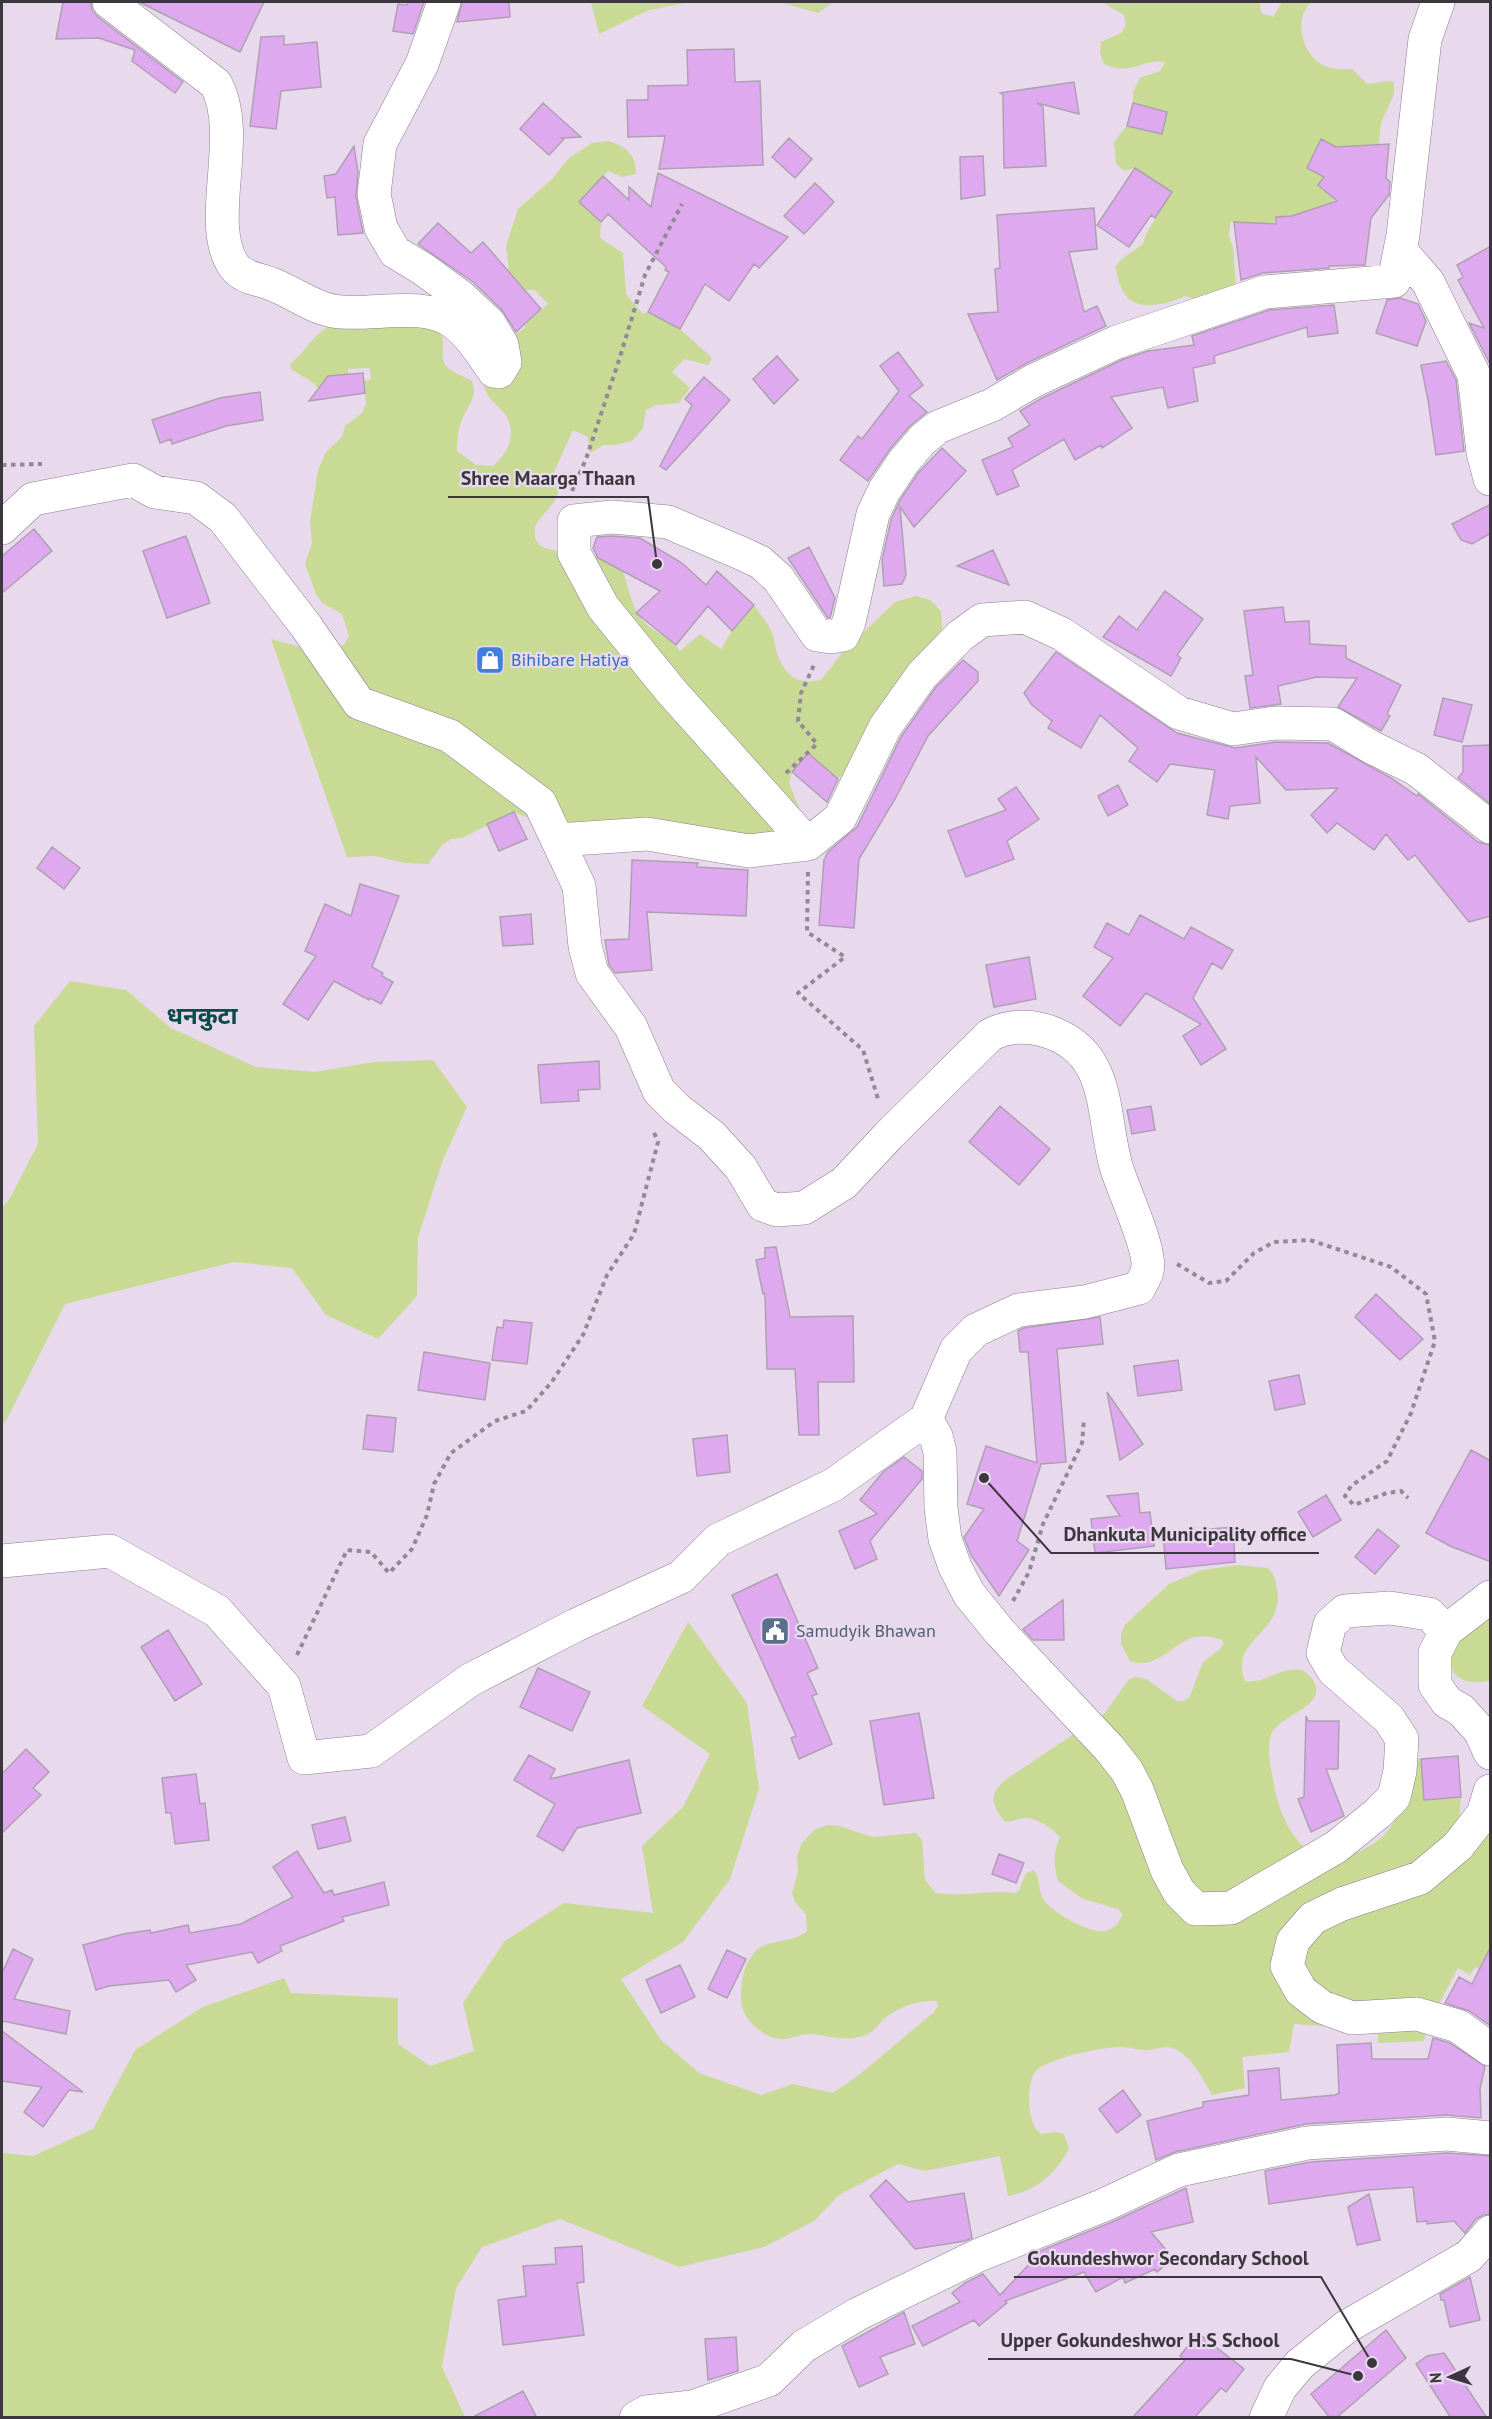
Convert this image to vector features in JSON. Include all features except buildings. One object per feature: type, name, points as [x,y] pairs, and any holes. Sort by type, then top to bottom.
[{"type":"street","points":[[109,2],[216,84],[223,96],[227,131],[223,236],[227,254],[235,269],[247,277],[273,284],[310,303],[332,311],[431,312],[449,319],[467,334],[494,371],[499,372],[505,362],[502,345],[489,323],[460,296],[395,252],[381,228],[374,194],[380,144],[423,64],[444,2]]},
{"type":"street","points":[[808,844],[671,691],[603,608],[574,553],[574,521],[612,517],[668,522],[760,562],[778,578],[817,635],[831,637],[843,635],[849,622],[873,514],[884,491],[904,461],[923,439],[938,427],[992,405],[1042,377],[1117,342],[1265,292],[1394,281],[1400,250],[1425,39],[1438,2]]},
{"type":"street","points":[[1400,250],[1428,282],[1474,375],[1483,453],[1491,479]]},
{"type":"street","points":[[2,528],[33,499],[133,480],[155,492],[196,498],[223,518],[306,626],[359,703],[450,736],[540,803],[579,886],[585,946],[592,973],[632,1027],[660,1091],[677,1109],[712,1136],[741,1168],[764,1205],[777,1210],[804,1208],[844,1183],[990,1035],[1003,1028],[1022,1026],[1056,1034],[1075,1046],[1095,1071],[1105,1099],[1110,1146],[1144,1247],[1148,1270],[1139,1288],[1085,1302],[1019,1310],[976,1330],[956,1350],[926,1419],[833,1485],[718,1540],[681,1577],[576,1625],[470,1680],[371,1751],[304,1758],[284,1686],[217,1611],[110,1551],[2,1562]]},
{"type":"street","points":[[558,840],[648,834],[749,851],[808,844],[840,818],[885,727],[922,675],[960,636],[982,620],[1025,617],[1062,634],[1179,713],[1233,729],[1275,723],[1333,724],[1371,747],[1416,769],[1491,827]]},
{"type":"street","points":[[926,1419],[936,1436],[940,1452],[941,1508],[945,1539],[955,1567],[969,1594],[999,1631],[1109,1748],[1127,1771],[1137,1790],[1167,1870],[1179,1892],[1196,1909],[1231,1908],[1336,1847],[1394,1797],[1400,1771],[1402,1739],[1389,1719],[1333,1670],[1323,1653],[1325,1635],[1330,1624],[1345,1611],[1390,1608],[1429,1614],[1446,1631]]},
{"type":"street","points":[[1491,1597],[1446,1631],[1435,1653],[1436,1685],[1447,1702],[1461,1710],[1480,1731],[1491,1753]]},
{"type":"street","points":[[1491,1791],[1483,1814],[1458,1845],[1420,1878],[1342,1904],[1313,1918],[1293,1941],[1287,1966],[1301,1991],[1322,2007],[1352,2018],[1417,2014],[1458,2026],[1491,2049]]},
{"type":"street","points":[[636,2418],[646,2412],[692,2407],[769,2380],[804,2346],[858,2314],[979,2255],[1104,2205],[1179,2170],[1307,2142],[1447,2134],[1491,2138]]},
{"type":"street","points":[[1266,2418],[1280,2388],[1300,2364],[1346,2327],[1469,2256],[1491,2232]]},
{"type":"path","points":[[574,521],[565,507],[586,459],[620,360],[645,275],[682,204]]},
{"type":"path","points":[[789,783],[784,775],[816,744],[798,721],[801,693],[814,665],[817,635]]},
{"type":"path","points":[[808,844],[807,932],[845,957],[798,993],[863,1050],[889,1135]]},
{"type":"path","points":[[284,1686],[347,1550],[371,1552],[389,1573],[412,1549],[427,1515],[434,1484],[451,1453],[495,1421],[526,1411],[551,1383],[583,1335],[607,1275],[634,1234],[657,1142],[644,1106],[660,1091]]},
{"type":"path","points":[[1171,1257],[1179,1266],[1209,1283],[1226,1281],[1254,1253],[1274,1242],[1310,1240],[1391,1267],[1426,1294],[1435,1341],[1411,1413],[1387,1461],[1351,1486],[1345,1496],[1354,1505],[1401,1491],[1408,1498]]},
{"type":"path","points":[[999,1631],[1029,1572],[1043,1524],[1082,1443],[1084,1419]]},
{"type":"green space","points":[[591,2],[690,2],[649,10],[599,34]]},
{"type":"green space","points":[[779,2],[834,2],[818,13]]},
{"type":"green space","points":[[1104,2],[1260,2],[1261,13],[1273,17],[1282,2],[1312,2],[1302,18],[1301,28],[1306,48],[1319,63],[1331,68],[1352,69],[1367,84],[1394,82],[1394,94],[1381,123],[1377,161],[1360,146],[1337,147],[1321,139],[1307,168],[1323,176],[1318,185],[1333,198],[1332,208],[1276,217],[1274,224],[1230,222],[1229,237],[1233,247],[1236,287],[1206,302],[1185,296],[1165,303],[1142,305],[1129,299],[1120,284],[1115,267],[1143,244],[1146,234],[1172,192],[1135,168],[1124,171],[1116,164],[1114,142],[1127,126],[1162,134],[1167,112],[1133,103],[1133,92],[1140,78],[1160,71],[1165,62],[1150,62],[1121,69],[1104,64],[1100,54],[1101,42],[1121,33],[1126,25],[1124,15]]},
{"type":"green space","points":[[609,141],[621,146],[629,153],[636,167],[636,174],[623,177],[608,171],[580,202],[601,222],[600,238],[623,253],[626,294],[643,314],[648,312],[680,329],[712,358],[708,365],[684,359],[672,372],[690,388],[679,403],[656,405],[646,410],[643,428],[632,441],[604,445],[590,453],[588,437],[573,430],[554,472],[558,485],[557,496],[535,526],[535,538],[539,544],[554,550],[590,554],[623,571],[631,599],[641,619],[680,651],[700,634],[721,649],[732,631],[754,605],[770,629],[785,670],[800,680],[821,680],[842,653],[895,602],[916,596],[930,600],[941,611],[942,630],[893,689],[849,773],[837,778],[808,753],[792,772],[789,783],[805,823],[784,834],[755,837],[537,827],[529,818],[514,812],[462,838],[451,839],[442,845],[428,864],[405,863],[375,856],[347,857],[271,639],[299,647],[323,649],[344,645],[349,636],[342,614],[322,603],[316,594],[305,564],[312,543],[310,522],[318,470],[326,452],[342,437],[345,426],[362,413],[366,404],[364,381],[371,380],[370,368],[348,369],[348,374],[328,376],[318,389],[315,384],[291,369],[290,364],[319,333],[330,326],[364,325],[436,329],[442,337],[446,366],[472,381],[474,386],[472,400],[460,425],[457,451],[476,465],[493,466],[507,449],[511,430],[506,416],[487,394],[481,376],[508,339],[524,329],[527,323],[548,304],[535,290],[524,290],[509,272],[506,246],[518,209],[552,179],[569,158],[592,143]]},
{"type":"green space","points":[[70,981],[126,990],[171,1028],[256,1067],[315,1072],[374,1062],[433,1060],[467,1107],[443,1160],[418,1237],[417,1296],[378,1339],[326,1315],[292,1268],[234,1262],[65,1304],[6,1421],[2,1424],[2,1208],[10,1198],[38,1144],[34,1026]]},
{"type":"green space","points":[[1237,1565],[1268,1568],[1274,1577],[1277,1589],[1277,1604],[1273,1616],[1244,1655],[1242,1667],[1245,1681],[1261,1680],[1296,1669],[1310,1676],[1316,1686],[1316,1695],[1311,1702],[1276,1727],[1271,1735],[1269,1746],[1276,1796],[1288,1827],[1297,1840],[1308,1850],[1320,1856],[1335,1858],[1353,1854],[1373,1844],[1387,1832],[1399,1812],[1410,1759],[1421,1759],[1424,1799],[1461,1797],[1459,1821],[1490,1822],[1490,1974],[1475,1967],[1470,1975],[1458,1968],[1427,2026],[1424,2041],[1378,2043],[1378,2026],[1338,2027],[1294,2024],[1289,2052],[1242,2057],[1245,2088],[1212,2095],[1190,2060],[1171,2048],[1145,2050],[1125,2047],[1105,2048],[1054,2061],[1037,2070],[1032,2077],[1029,2091],[1031,2117],[1041,2134],[1055,2132],[1064,2134],[1069,2149],[1057,2167],[1044,2180],[1028,2190],[1008,2196],[1000,2156],[925,2171],[898,2164],[839,2195],[814,2221],[764,2247],[679,2267],[560,2219],[482,2247],[456,2288],[442,2367],[465,2417],[2,2418],[2,2153],[33,2156],[93,2129],[135,2050],[203,2007],[284,1978],[291,1993],[398,1998],[398,2044],[430,2066],[474,2051],[463,2003],[505,1941],[564,1903],[653,1913],[642,1846],[683,1807],[710,1754],[642,1706],[688,1622],[747,1703],[759,1789],[730,1879],[683,1942],[621,1979],[661,2040],[699,2073],[761,2095],[793,2084],[833,2093],[859,2075],[933,2013],[938,2006],[937,2001],[910,2004],[886,2017],[869,2034],[852,2038],[808,2034],[781,2039],[774,2038],[749,2021],[742,2008],[741,1988],[750,1958],[765,1945],[794,1938],[807,1931],[806,1914],[795,1902],[792,1893],[798,1872],[797,1855],[802,1843],[814,1830],[828,1825],[839,1826],[872,1837],[916,1833],[922,1840],[925,1880],[936,1893],[1016,1893],[1026,1873],[1034,1870],[1042,1897],[1052,1909],[1081,1926],[1099,1931],[1112,1928],[1123,1915],[1118,1909],[1083,1899],[1058,1881],[1055,1859],[1060,1838],[1057,1834],[1033,1819],[1004,1821],[995,1805],[994,1795],[1005,1780],[1105,1713],[1129,1679],[1136,1677],[1146,1679],[1177,1701],[1184,1701],[1190,1696],[1203,1662],[1219,1650],[1224,1643],[1222,1640],[1206,1636],[1193,1637],[1161,1657],[1147,1663],[1139,1663],[1130,1661],[1121,1644],[1121,1634],[1125,1625],[1169,1584],[1202,1570]]},
{"type":"green space","points":[[1490,1610],[1490,1681],[1475,1682],[1462,1679],[1453,1671],[1451,1664],[1453,1646]]},
{"type":"place","name":"Shree Maarga Thaan","points":[[657,564]]},
{"type":"place","name":"Bihibare Hatiya","points":[[490,660]]},
{"type":"place","name":"Dhankuta Municipality office","points":[[984,1478]]},
{"type":"place","name":"Samudyik Bhawan","points":[[775,1631]]},
{"type":"place","name":"Gokundeshwor Secondary School","points":[[1372,2363]]},
{"type":"place","name":"Upper Gokundeshwor H.S School","points":[[1358,2376]]},
{"type":"district","name":"धनकुटा","points":[[202,1016]]}]
